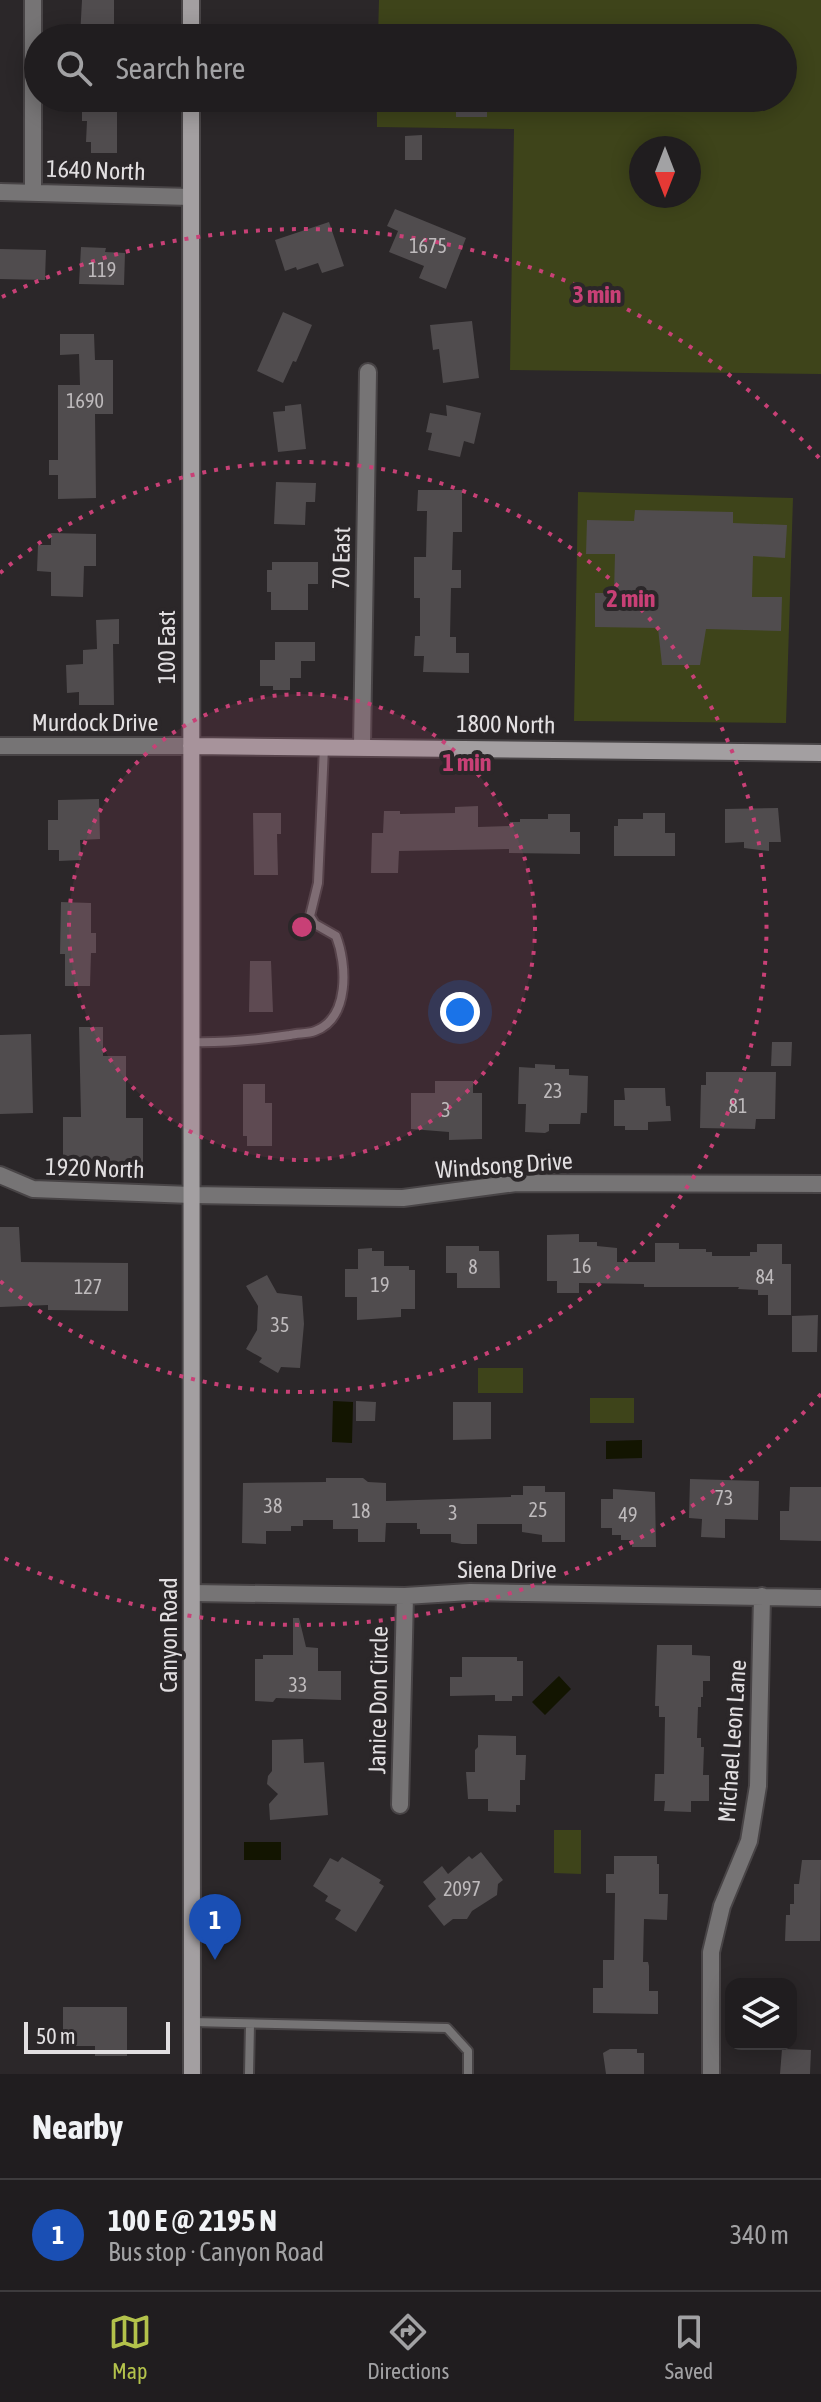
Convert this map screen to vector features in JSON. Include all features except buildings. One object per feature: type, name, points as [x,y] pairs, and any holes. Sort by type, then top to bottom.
[{"type":"main road","points":[[191,0],[191,24]]},
{"type":"main road","name":"100 East","points":[[191,112],[191,1195]]},
{"type":"main road","name":"1800 North","points":[[191,746],[821,753]]},
{"type":"main road","name":"Canyon Road","points":[[191,1195],[192,2074]]},
{"type":"street","points":[[33,0],[33,24]]},
{"type":"street","points":[[33,112],[33,192]]},
{"type":"street","name":"1640 North","points":[[0,192],[191,197]]},
{"type":"street","name":"70 East","points":[[362,746],[368,372]]},
{"type":"street","name":"Murdock Drive","points":[[0,746],[191,746]]},
{"type":"street","name":"1920 North","points":[[0,1175],[33,1189],[191,1195]]},
{"type":"street","name":"Windsong Drive","points":[[191,1195],[403,1198],[516,1183],[821,1184]]},
{"type":"street","name":"Siena Drive","points":[[192,1593],[405,1596],[470,1592],[821,1598]]},
{"type":"street","name":"Janice Don Circle","points":[[400,1805],[405,1596]]},
{"type":"street","name":"Michael Leon Lane","points":[[711,2074],[711,1952],[722,1906],[749,1841],[758,1786],[762,1596]]},
{"type":"lane","points":[[189,1042],[226,1043],[317,1031],[333,1017],[339,1006],[343,982],[340,947],[336,936],[315,924],[310,916],[318,883],[324,746]]},
{"type":"lane","points":[[192,2022],[447,2028],[468,2051],[468,2074]]},
{"type":"lane","points":[[249,2074],[250,2024]]},
{"type":"green space","points":[[379,0],[821,0],[821,374],[510,370],[514,129],[377,127],[377,112],[797,112],[797,24],[378,24]]},
{"type":"green space","points":[[578,492],[793,498],[786,723],[574,721]]},
{"type":"green space","points":[[478,1368],[523,1368],[523,1393],[478,1393]]},
{"type":"green space","points":[[590,1398],[634,1398],[634,1423],[590,1423]]},
{"type":"green space","points":[[554,1830],[581,1830],[581,1874],[554,1873]]},
{"type":"shaded area","points":[[333,1401],[353,1402],[352,1443],[332,1442]]},
{"type":"shaded area","points":[[642,1440],[642,1458],[606,1459],[606,1441]]},
{"type":"shaded area","points":[[559,1676],[571,1689],[545,1715],[532,1702]]},
{"type":"shaded area","points":[[244,1842],[281,1842],[281,1860],[244,1860]]},
{"type":"place","name":"100 E @ 2195 N","points":[[215,1960]]}]
